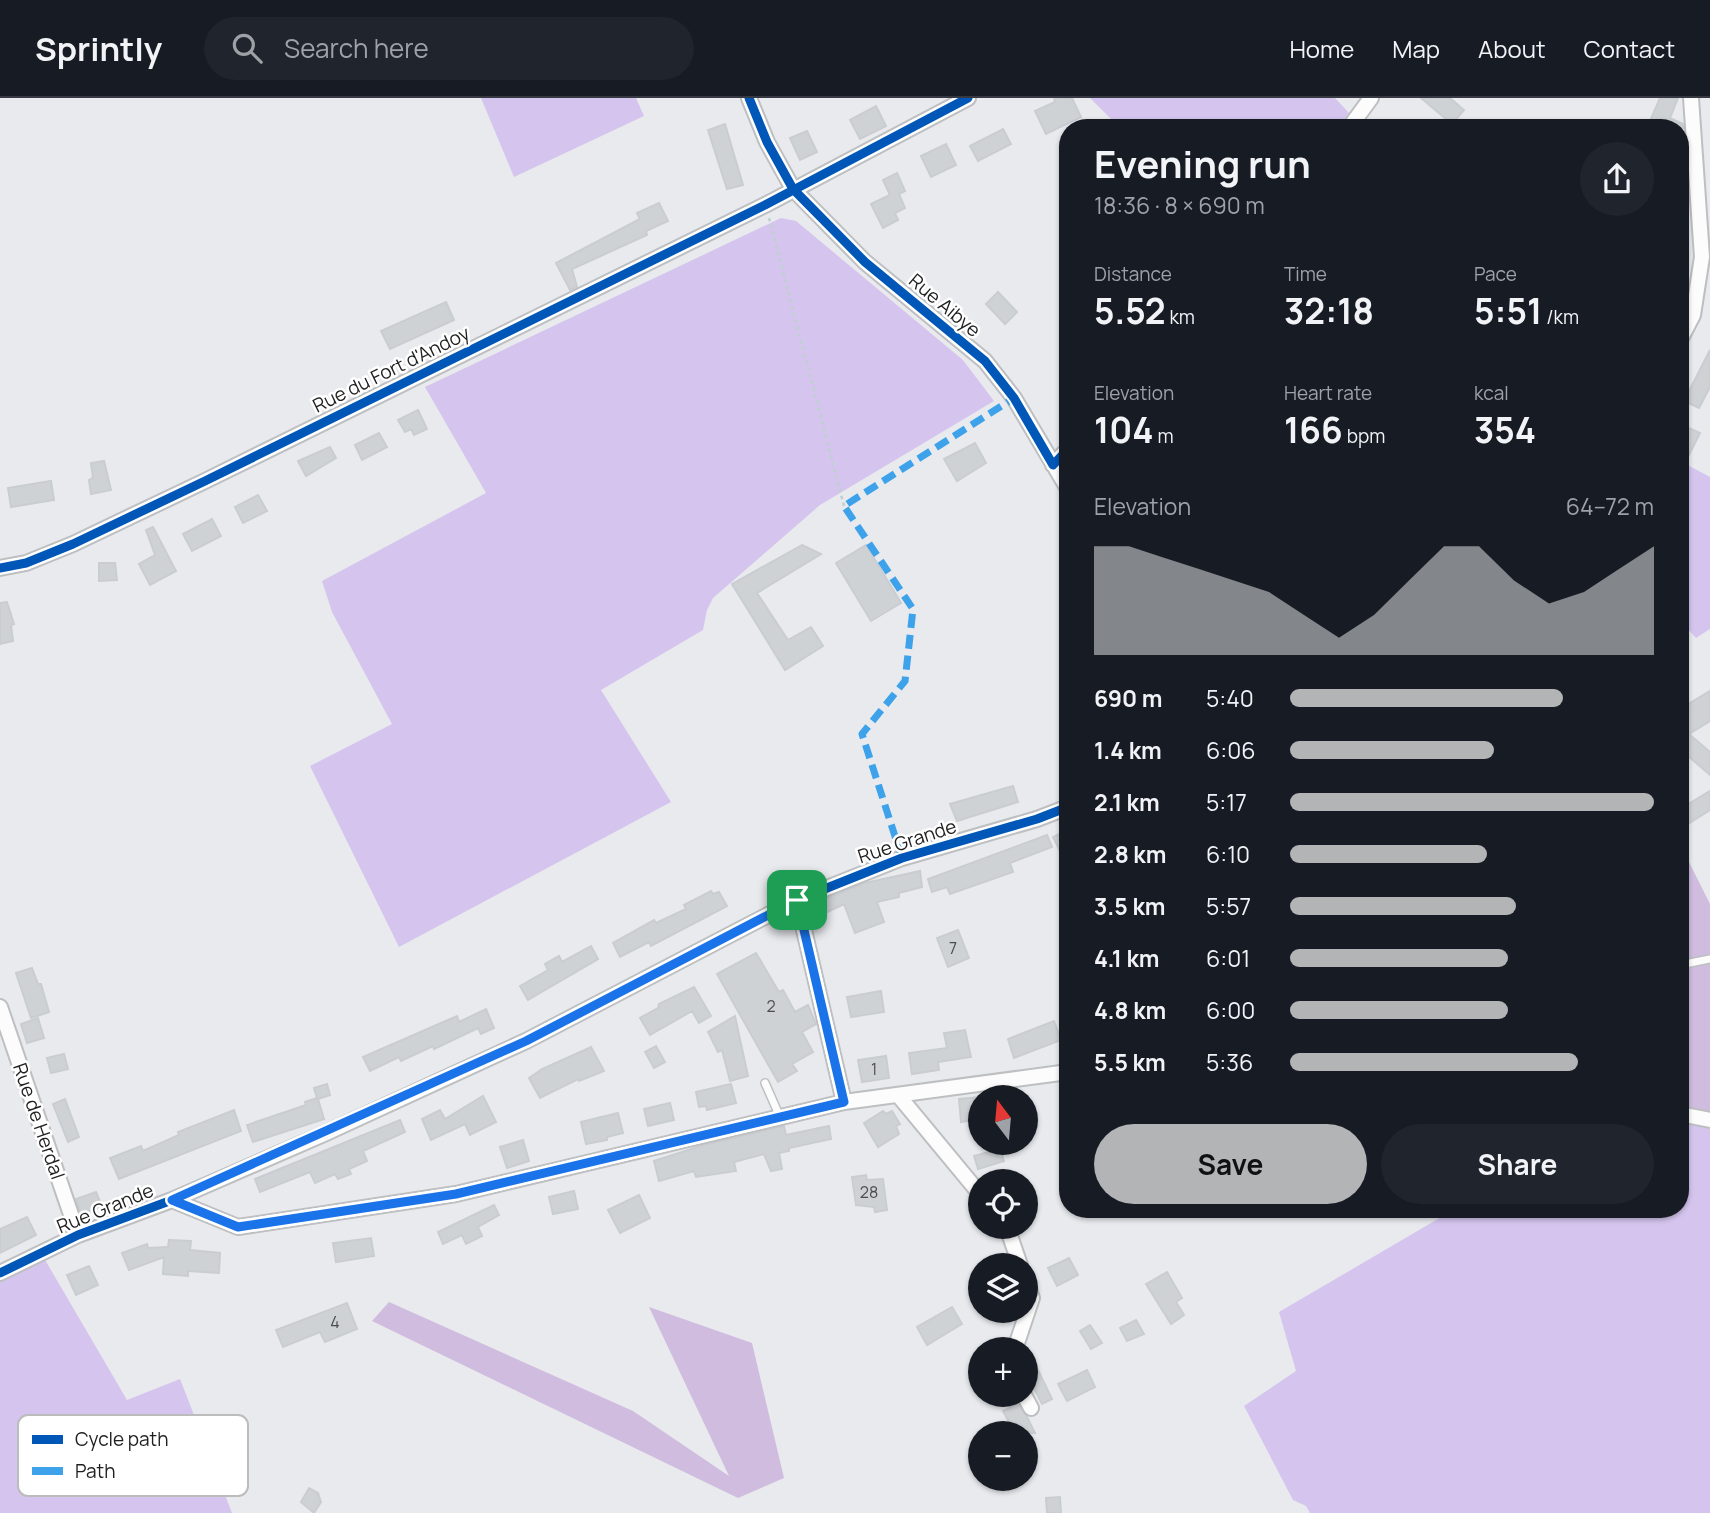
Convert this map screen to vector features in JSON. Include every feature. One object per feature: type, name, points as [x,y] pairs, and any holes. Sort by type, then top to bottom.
[{"type":"street","name":"Rue Aibye","points":[[749,98],[767,142],[793,189],[865,262],[985,360],[1014,398],[1059,475]]},
{"type":"street","name":"Rue du Fort d'Andoy","points":[[0,568],[26,563],[73,544],[765,205],[968,98]]},
{"type":"street","points":[[1356,119],[1371,98]]},
{"type":"street","points":[[1689,323],[1693,315],[1702,257],[1690,98]]},
{"type":"street","points":[[1053,465],[1059,459]]},
{"type":"street","name":"Rue Grande","points":[[0,1273],[78,1235],[172,1200],[526,1041],[797,900],[890,862],[1059,810]]},
{"type":"street","points":[[797,900],[844,1102]]},
{"type":"street","name":"Rue de Herdal","points":[[0,1007],[78,1235]]},
{"type":"street","points":[[172,1200],[238,1227],[456,1194],[844,1102],[1059,1073]]},
{"type":"street","points":[[898,1095],[968,1180]]},
{"type":"street","points":[[1689,1116],[1710,1120]]},
{"type":"lane","points":[[1689,963],[1710,959]]},
{"type":"lane","points":[[765,1083],[780,1117]]},
{"type":"path","points":[[765,205],[844,506]]},
{"type":"shaded area","points":[[481,98],[636,98],[644,116],[514,177]]},
{"type":"shaded area","points":[[1090,98],[1335,98],[1349,113],[1344,119],[1111,119]]},
{"type":"shaded area","points":[[781,218],[796,221],[963,360],[994,401],[820,505],[713,598],[707,610],[703,630],[601,690],[671,802],[399,947],[310,766],[392,724],[332,612],[322,581],[486,493],[425,387]]},
{"type":"shaded area","points":[[1689,466],[1710,477],[1710,629],[1696,638],[1689,630]]},
{"type":"shaded area","points":[[1689,862],[1710,904],[1710,1114],[1689,1111]]},
{"type":"shaded area","points":[[1689,1116],[1710,1120],[1710,1513],[1310,1513],[1306,1506],[1293,1500],[1244,1406],[1296,1371],[1279,1312],[1440,1218],[1689,1218]]},
{"type":"shaded area","points":[[41,1253],[127,1400],[180,1379],[194,1415],[18,1415],[18,1496],[225,1496],[232,1513],[0,1513],[0,1273]]},
{"type":"shaded area","points":[[389,1302],[633,1411],[729,1476],[649,1307],[752,1343],[784,1478],[738,1498],[372,1321]]},
{"type":"building","points":[[1054,98],[1072,98],[1081,117],[1059,119],[1059,128],[1046,134],[1035,111],[1055,102]]},
{"type":"building","points":[[1421,98],[1450,98],[1464,110],[1456,119],[1446,119]]},
{"type":"building","points":[[1660,98],[1678,98],[1670,118],[1672,119],[1651,119]]},
{"type":"building","points":[[876,106],[886,126],[860,139],[850,120]]},
{"type":"building","points":[[725,124],[743,185],[727,189],[708,130]]},
{"type":"building","points":[[1003,129],[1011,144],[978,161],[970,146]]},
{"type":"building","points":[[807,131],[817,152],[800,160],[790,138]]},
{"type":"building","points":[[946,144],[956,165],[931,177],[921,156]]},
{"type":"building","points":[[897,173],[905,191],[899,194],[905,208],[895,213],[898,220],[883,228],[871,204],[890,195],[883,180]]},
{"type":"building","points":[[659,203],[668,221],[646,231],[647,235],[572,269],[577,287],[570,290],[556,263],[640,219],[637,213]]},
{"type":"building","points":[[998,292],[1017,312],[1005,324],[986,304]]},
{"type":"building","points":[[446,302],[454,320],[390,349],[381,331]]},
{"type":"building","points":[[1710,350],[1710,387],[1699,408],[1689,403],[1689,391]]},
{"type":"building","points":[[418,410],[427,429],[414,435],[411,429],[405,432],[398,420]]},
{"type":"building","points":[[1689,428],[1700,433],[1689,455]]},
{"type":"building","points":[[379,433],[387,447],[362,460],[355,445]]},
{"type":"building","points":[[975,443],[986,463],[957,481],[944,459]]},
{"type":"building","points":[[330,447],[336,458],[306,476],[298,461]]},
{"type":"building","points":[[104,461],[111,490],[91,494],[91,463]]},
{"type":"building","points":[[51,481],[54,500],[11,507],[8,488]]},
{"type":"building","points":[[258,495],[267,511],[243,523],[235,507]]},
{"type":"building","points":[[212,519],[221,536],[192,551],[183,534]]},
{"type":"building","points":[[153,527],[176,571],[150,585],[139,564],[155,555],[146,530]]},
{"type":"building","points":[[802,545],[821,554],[757,593],[788,640],[811,627],[823,646],[785,670],[732,584]]},
{"type":"building","points":[[866,545],[901,603],[871,621],[836,563]]},
{"type":"building","points":[[99,563],[115,563],[117,580],[99,581]]},
{"type":"building","points":[[7,602],[14,624],[11,625],[13,641],[0,644],[0,603]]},
{"type":"building","points":[[1710,691],[1710,721],[1689,734],[1689,704]]},
{"type":"building","points":[[1689,734],[1710,752],[1710,775],[1689,757]]},
{"type":"building","points":[[1013,786],[1018,802],[957,821],[950,804]]},
{"type":"building","points":[[1710,791],[1710,810],[1689,823],[1689,804]]},
{"type":"building","points":[[1059,834],[1059,849],[1053,837]]},
{"type":"building","points":[[1047,835],[1052,847],[1010,863],[1013,872],[950,894],[947,887],[932,892],[928,879]]},
{"type":"building","points":[[920,871],[922,887],[899,893],[899,897],[877,902],[884,922],[855,933],[844,904],[819,916],[817,904],[828,898],[865,883]]},
{"type":"building","points":[[711,891],[713,894],[719,892],[727,906],[651,946],[649,942],[620,957],[613,943],[654,920],[656,923],[686,909],[684,905]]},
{"type":"building","points":[[958,930],[969,958],[948,967],[937,938]]},
{"type":"building","points":[[591,946],[598,959],[528,1000],[520,986],[548,970],[545,964],[559,956],[562,962]]},
{"type":"building","points":[[756,953],[779,992],[783,990],[795,1012],[808,1005],[816,1024],[802,1032],[813,1052],[792,1064],[797,1071],[778,1082],[717,974]]},
{"type":"building","points":[[32,968],[38,984],[41,984],[49,1012],[31,1018],[16,973]]},
{"type":"building","points":[[694,987],[711,1016],[699,1023],[692,1011],[650,1035],[640,1018],[658,1008],[659,1004]]},
{"type":"building","points":[[881,991],[884,1012],[851,1017],[847,997]]},
{"type":"building","points":[[486,1009],[494,1028],[481,1034],[478,1028],[434,1049],[433,1046],[401,1061],[399,1057],[370,1071],[363,1057],[457,1016],[459,1022]]},
{"type":"building","points":[[735,1016],[748,1076],[730,1081],[722,1050],[718,1052],[708,1032]]},
{"type":"building","points":[[38,1018],[44,1038],[27,1043],[21,1024]]},
{"type":"building","points":[[1054,1021],[1059,1035],[1059,1041],[1014,1058],[1008,1039]]},
{"type":"building","points":[[965,1030],[971,1057],[938,1062],[939,1070],[912,1074],[909,1053],[947,1048],[944,1033]]},
{"type":"building","points":[[656,1046],[665,1062],[654,1068],[645,1052]]},
{"type":"building","points":[[591,1047],[604,1071],[579,1081],[578,1079],[540,1098],[529,1078],[542,1069]]},
{"type":"building","points":[[64,1054],[68,1069],[51,1073],[47,1058]]},
{"type":"building","points":[[886,1056],[889,1078],[862,1082],[858,1060]]},
{"type":"building","points":[[327,1084],[330,1095],[318,1099],[324,1119],[253,1142],[247,1125],[306,1105],[305,1102],[317,1098],[314,1088]]},
{"type":"building","points":[[731,1084],[736,1103],[707,1110],[706,1106],[699,1107],[696,1092]]},
{"type":"building","points":[[483,1096],[496,1122],[470,1135],[465,1124],[431,1140],[422,1119],[440,1110],[445,1119]]},
{"type":"building","points":[[968,1098],[968,1121],[961,1122],[959,1099]]},
{"type":"building","points":[[65,1099],[79,1137],[68,1142],[53,1104]]},
{"type":"building","points":[[670,1103],[674,1120],[648,1126],[644,1109]]},
{"type":"building","points":[[234,1110],[241,1131],[119,1179],[110,1158],[141,1146],[143,1151],[179,1135],[178,1132]]},
{"type":"building","points":[[883,1111],[886,1114],[892,1111],[900,1124],[896,1126],[899,1134],[878,1147],[864,1123]]},
{"type":"building","points":[[618,1113],[623,1133],[607,1137],[607,1140],[586,1144],[581,1122]]},
{"type":"building","points":[[400,1120],[405,1132],[363,1151],[367,1161],[349,1169],[351,1174],[338,1179],[335,1174],[315,1183],[310,1172],[260,1192],[255,1179]]},
{"type":"building","points":[[784,1126],[786,1135],[829,1126],[831,1139],[789,1148],[789,1151],[779,1153],[782,1169],[771,1171],[764,1154],[734,1162],[736,1171],[696,1177],[694,1171],[659,1181],[654,1161],[704,1145]]},
{"type":"building","points":[[523,1140],[529,1161],[507,1168],[500,1147]]},
{"type":"building","points":[[1002,1155],[1004,1161],[978,1169],[974,1156]]},
{"type":"building","points":[[866,1175],[867,1180],[883,1179],[887,1210],[875,1212],[874,1207],[856,1205],[852,1177]]},
{"type":"building","points":[[574,1191],[578,1209],[553,1214],[549,1197]]},
{"type":"building","points":[[96,1192],[102,1206],[81,1214],[76,1199]]},
{"type":"building","points":[[639,1195],[650,1218],[620,1233],[608,1210]]},
{"type":"building","points":[[494,1205],[499,1215],[478,1227],[482,1236],[466,1244],[462,1235],[443,1244],[438,1232]]},
{"type":"building","points":[[27,1217],[36,1235],[0,1253],[0,1229]]},
{"type":"building","points":[[371,1238],[374,1256],[336,1262],[333,1243]]},
{"type":"building","points":[[169,1240],[191,1241],[190,1250],[220,1253],[219,1273],[188,1271],[188,1276],[163,1274],[164,1257],[129,1270],[122,1253],[147,1244],[148,1248],[168,1247]]},
{"type":"building","points":[[1069,1258],[1078,1275],[1057,1286],[1048,1268]]},
{"type":"building","points":[[89,1266],[98,1285],[76,1295],[67,1275]]},
{"type":"building","points":[[1167,1272],[1182,1298],[1176,1302],[1184,1315],[1171,1324],[1146,1284]]},
{"type":"building","points":[[347,1303],[357,1329],[325,1342],[320,1332],[283,1347],[276,1330]]},
{"type":"building","points":[[952,1307],[962,1324],[927,1345],[917,1327]]},
{"type":"building","points":[[1136,1320],[1144,1334],[1127,1341],[1120,1328]]},
{"type":"building","points":[[1090,1325],[1102,1343],[1091,1349],[1080,1331]]},
{"type":"building","points":[[1038,1370],[1052,1399],[1042,1404],[1038,1396]]},
{"type":"building","points":[[1087,1370],[1095,1387],[1067,1401],[1058,1384]]},
{"type":"building","points":[[1020,1407],[1029,1421],[1008,1421],[1003,1411]]},
{"type":"building","points":[[309,1488],[318,1493],[321,1502],[314,1513],[301,1502]]},
{"type":"building","points":[[1060,1497],[1061,1513],[1047,1513],[1046,1498]]},
{"type":"marked path","points":[[902,858],[862,734],[905,681],[913,609],[844,506],[1014,398]]},
{"type":"cycle path","points":[[749,98],[767,142],[793,189],[865,262],[985,361],[1014,398],[1053,465],[1059,459]]},
{"type":"cycle path","points":[[0,568],[26,563],[73,544],[205,481],[765,205],[968,98]]},
{"type":"cycle path","points":[[0,1273],[78,1235],[172,1200],[326,1133],[526,1041],[797,900],[902,858],[1059,810]]},
{"type":"route","points":[[797,900],[844,1102],[456,1194],[238,1227],[172,1200],[526,1041],[797,900]]}]
